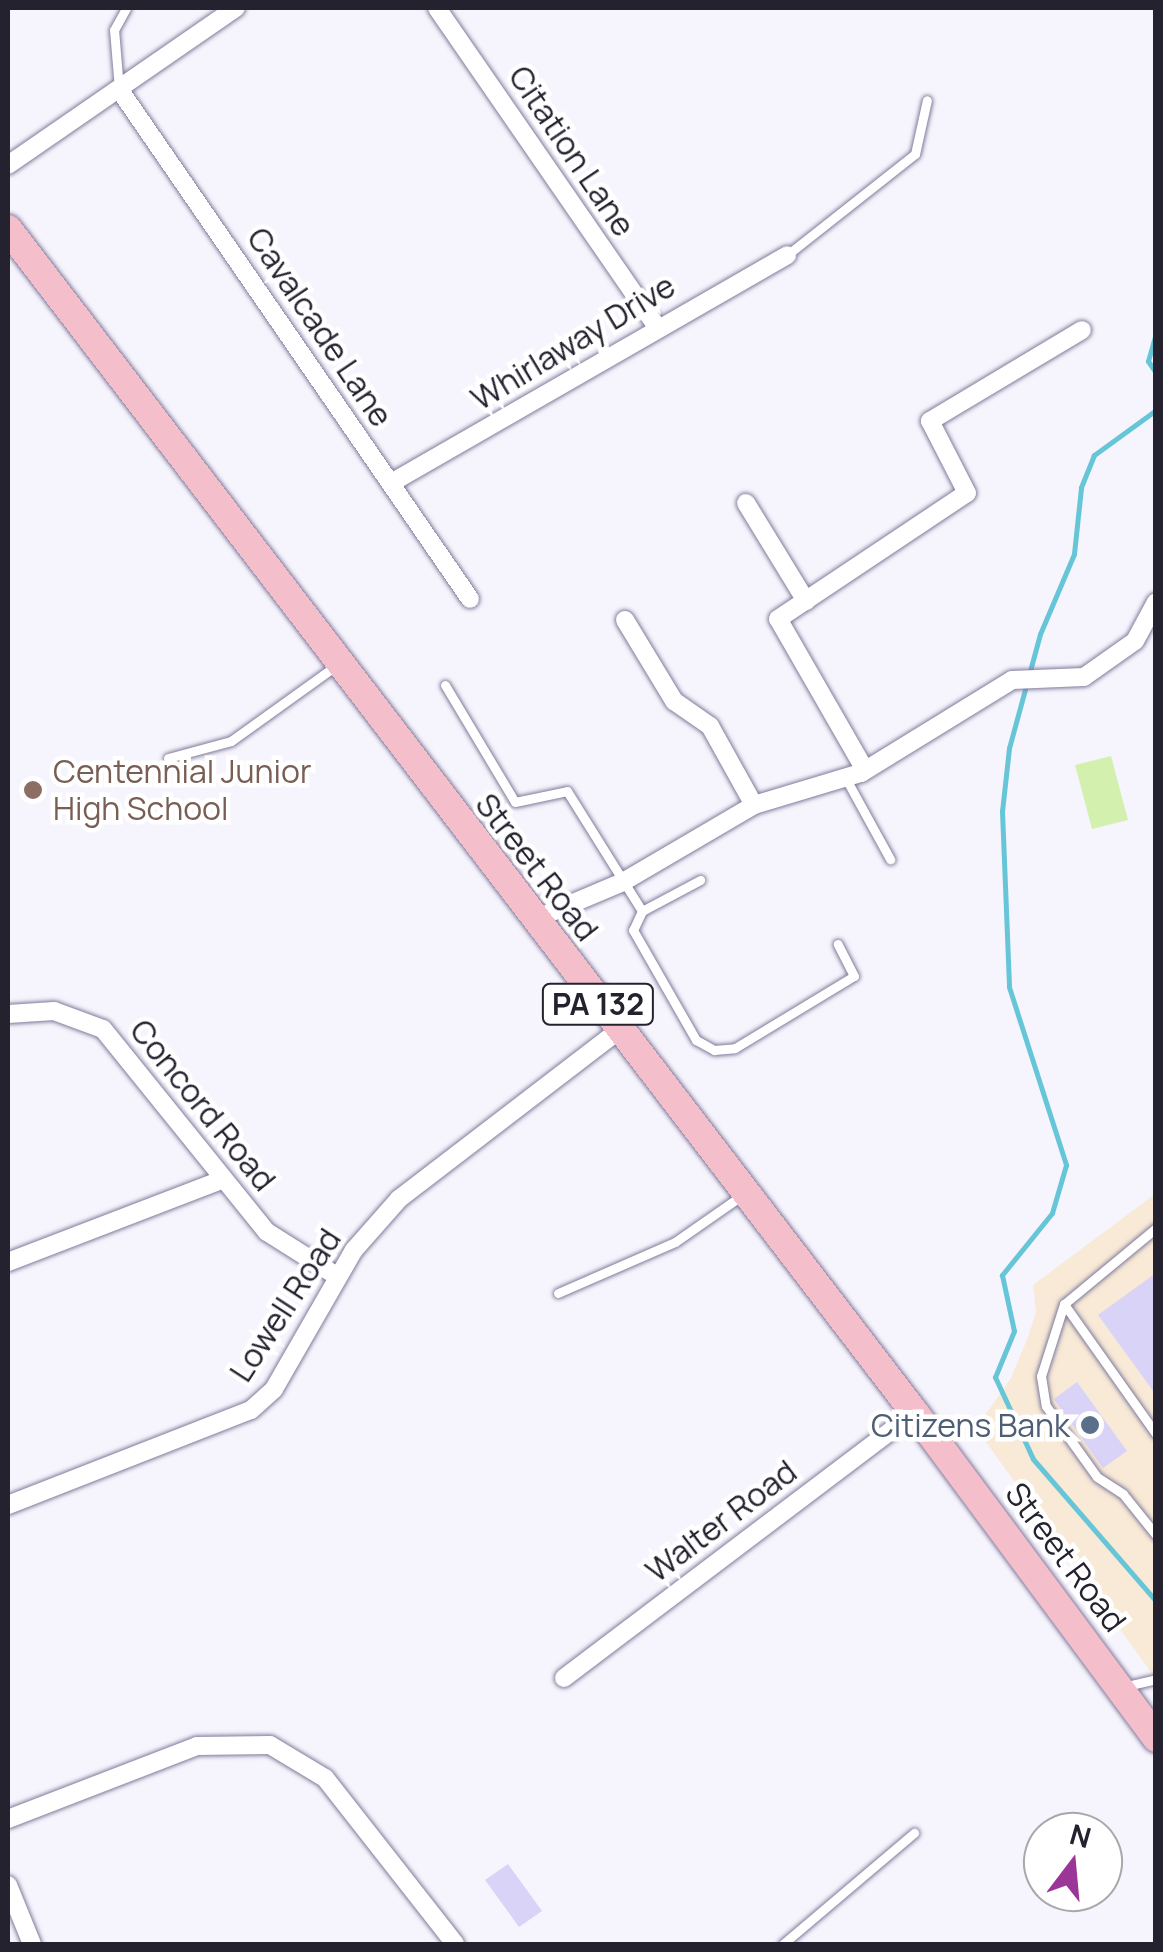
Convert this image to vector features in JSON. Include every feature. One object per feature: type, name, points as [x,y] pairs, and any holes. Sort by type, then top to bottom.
[{"type":"main road","name":"Street Road","points":[[8,230],[532,920],[915,1413],[1156,1738]]},
{"type":"street","points":[[8,165],[236,8]]},
{"type":"street","name":"Citation Lane","points":[[437,8],[658,328]]},
{"type":"street","name":"Cavalcade Lane","points":[[119,89],[470,599]]},
{"type":"street","name":"Whirlaway Drive","points":[[391,482],[788,254]]},
{"type":"street","points":[[865,770],[778,619],[968,493],[930,421],[1082,330]]},
{"type":"street","points":[[746,502],[806,601]]},
{"type":"street","points":[[532,920],[622,882],[754,805],[865,770],[1012,680],[1084,677],[1134,642],[1156,602]]},
{"type":"street","points":[[625,620],[674,701],[710,726],[754,805]]},
{"type":"street","name":"Concord Road","points":[[8,1014],[54,1011],[103,1029],[267,1232],[337,1276]]},
{"type":"street","name":"Lowell Road","points":[[8,1505],[251,1410],[274,1389],[337,1276],[399,1199],[619,1030]]},
{"type":"street","points":[[8,1262],[224,1179]]},
{"type":"street","name":"Walter Road","points":[[564,1678],[915,1413]]},
{"type":"street","points":[[8,1819],[197,1746],[270,1745],[304,1761],[340,1793],[456,1944]]},
{"type":"street","points":[[8,1884],[32,1944]]},
{"type":"lane","points":[[119,89],[114,30],[126,8]]},
{"type":"lane","points":[[788,254],[832,225],[914,154],[923,140],[927,100]]},
{"type":"lane","points":[[168,758],[232,741],[338,664]]},
{"type":"lane","points":[[445,685],[508,795],[527,804],[550,791],[567,792],[642,911]]},
{"type":"lane","points":[[845,778],[890,859]]},
{"type":"lane","points":[[700,880],[642,911],[633,930],[696,1040],[714,1050],[735,1048],[854,976],[838,944]]},
{"type":"lane","points":[[558,1293],[674,1242],[744,1195]]},
{"type":"lane","points":[[1156,1228],[1064,1304],[1041,1376],[1046,1406],[1097,1478],[1122,1494],[1156,1534]]},
{"type":"lane","points":[[1064,1304],[1156,1434]]},
{"type":"lane","points":[[1120,1687],[1156,1679]]},
{"type":"lane","points":[[783,1944],[914,1833]]},
{"type":"shaded area","points":[[1155,1194],[1155,1678],[976,1428],[1011,1378],[1028,1337],[1036,1312],[1033,1285]]},
{"type":"green space","points":[[1111,756],[1128,820],[1092,829],[1075,765]]},
{"type":"building","points":[[1156,1273],[1156,1395],[1098,1315]]},
{"type":"building","name":"Citizens Bank","points":[[1077,1382],[1127,1451],[1103,1468],[1054,1399]]},
{"type":"building","points":[[508,1864],[542,1911],[519,1927],[485,1880]]},
{"type":"waterway","points":[[1156,333],[1148,361],[1156,373]]},
{"type":"waterway","points":[[1156,410],[1094,455],[1081,488],[1074,554],[1040,634],[1009,748],[1002,811],[1009,987],[1066,1165],[1052,1213],[1002,1275],[1014,1331],[995,1377],[1033,1459],[1156,1601]]},
{"type":"place","name":"Centennial Junior High School","points":[[33,790]]},
{"type":"place","name":"Citizens Bank","points":[[1090,1425]]}]
